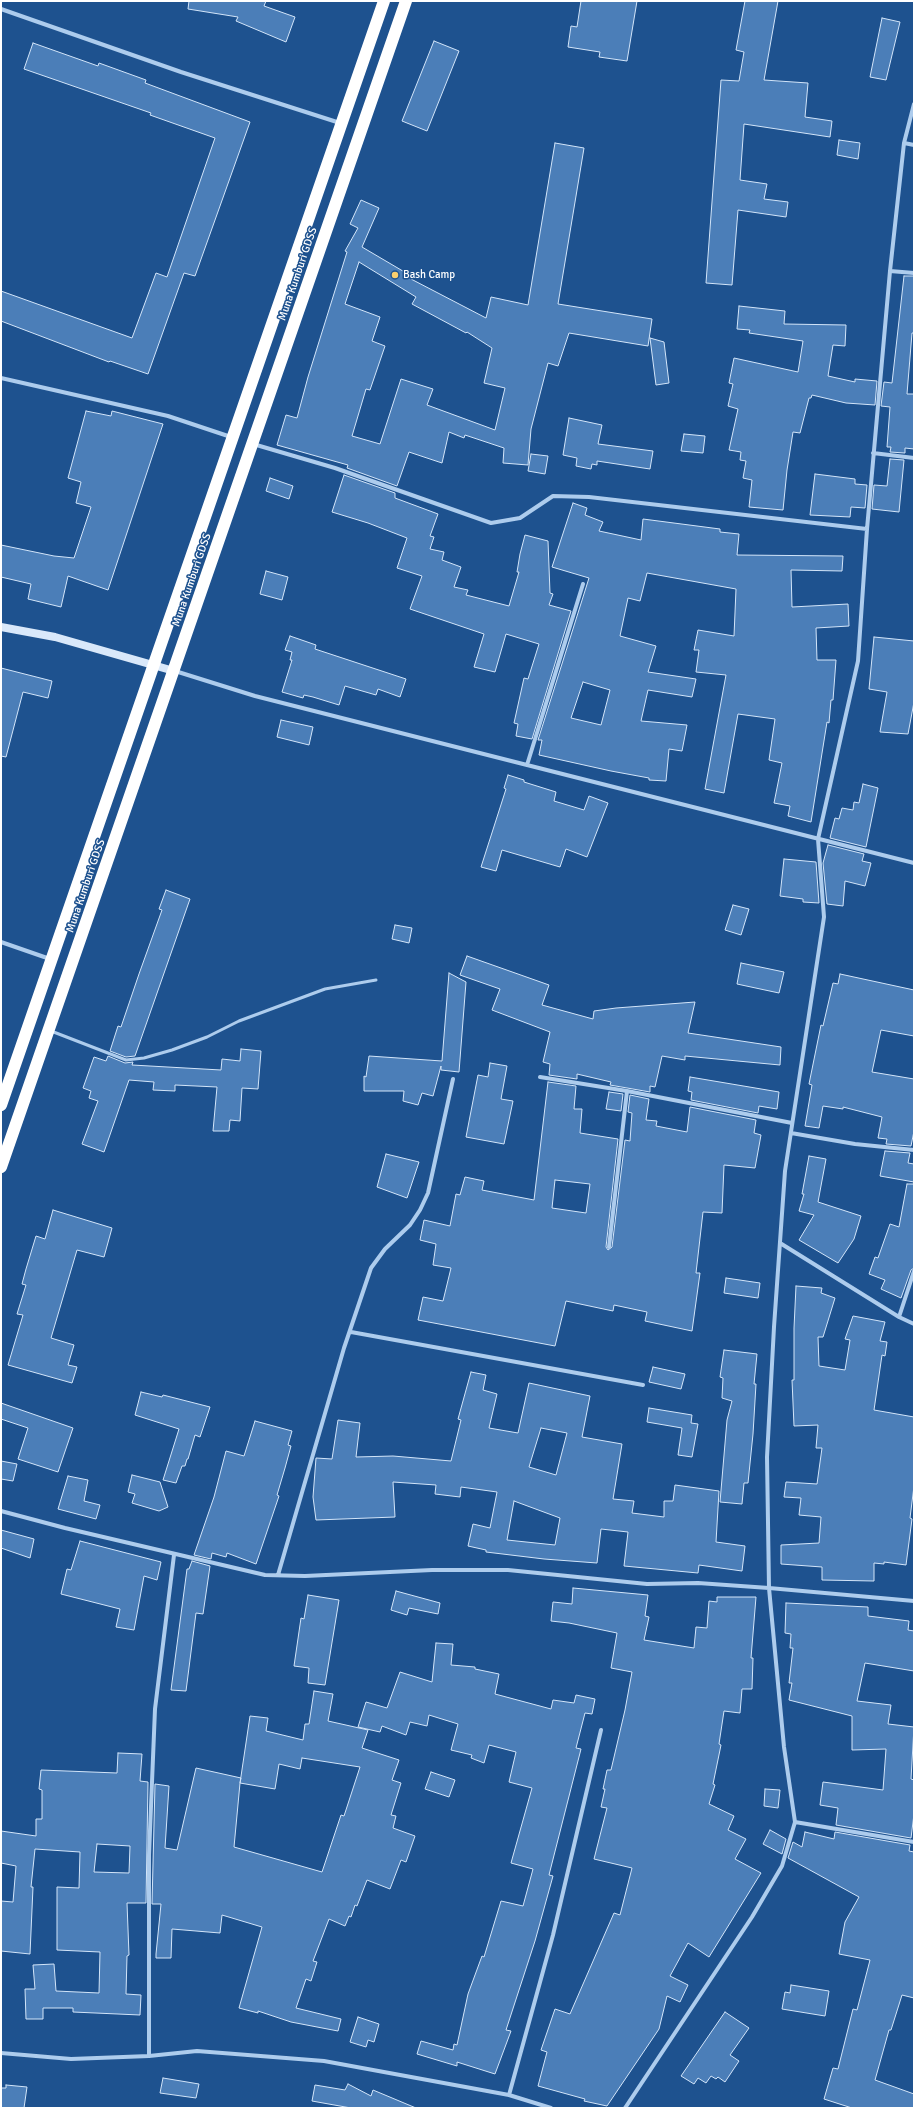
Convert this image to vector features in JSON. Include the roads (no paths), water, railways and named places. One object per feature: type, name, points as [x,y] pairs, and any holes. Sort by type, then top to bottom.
[{"type":"highway","name":"Muna Kumburi GDSS","points":[[1,1105],[53,960],[153,665],[384,1]]},
{"type":"highway","name":"Muna Kumburi GDSS","points":[[1,1167],[406,1]]},
{"type":"street","points":[[1,9],[181,72],[342,124]]},
{"type":"street","points":[[625,2108],[752,1918],[782,1866],[795,1822],[784,1747],[769,1588],[767,1457],[780,1243],[785,1171],[790,1133],[824,917],[818,839],[858,662],[873,454],[890,271],[904,143],[914,104]]},
{"type":"street","points":[[904,143],[914,144]]},
{"type":"street","points":[[890,271],[914,273]]},
{"type":"street","points":[[1,378],[168,416],[232,437]]},
{"type":"street","points":[[253,444],[335,468],[491,523],[520,518],[553,496],[560,496],[589,497],[867,529]]},
{"type":"street","points":[[873,454],[914,458]]},
{"type":"street","points":[[527,765],[583,584]]},
{"type":"street","points":[[1,627],[55,637],[255,696],[914,863]]},
{"type":"street","points":[[1,942],[53,960]]},
{"type":"street","points":[[540,1077],[627,1091],[792,1123]]},
{"type":"street","points":[[278,1575],[309,1464],[344,1348],[351,1332],[371,1268],[385,1249],[410,1225],[420,1210],[428,1193],[453,1079]]},
{"type":"street","points":[[609,1247],[627,1091]]},
{"type":"street","points":[[790,1133],[855,1144],[914,1150]]},
{"type":"street","points":[[780,1243],[899,1317],[914,1324]]},
{"type":"street","points":[[899,1317],[914,1271]]},
{"type":"street","points":[[351,1332],[643,1384]]},
{"type":"street","points":[[1,1510],[236,1570],[265,1575],[305,1576],[432,1570],[508,1570],[647,1584],[698,1584],[769,1588],[914,1601]]},
{"type":"street","points":[[149,2056],[150,1855],[155,1709],[174,1554]]},
{"type":"street","points":[[509,2095],[553,1935],[601,1730]]},
{"type":"street","points":[[795,1822],[914,1842]]},
{"type":"street","points":[[1,2053],[71,2059],[149,2056],[197,2051],[324,2061],[509,2095],[551,2108]]},
{"type":"lane","points":[[49,1030],[126,1060],[144,1058],[200,1040],[239,1021],[325,989],[376,980]]},
{"type":"place","name":"Bash Camp","points":[[395,275]]}]
